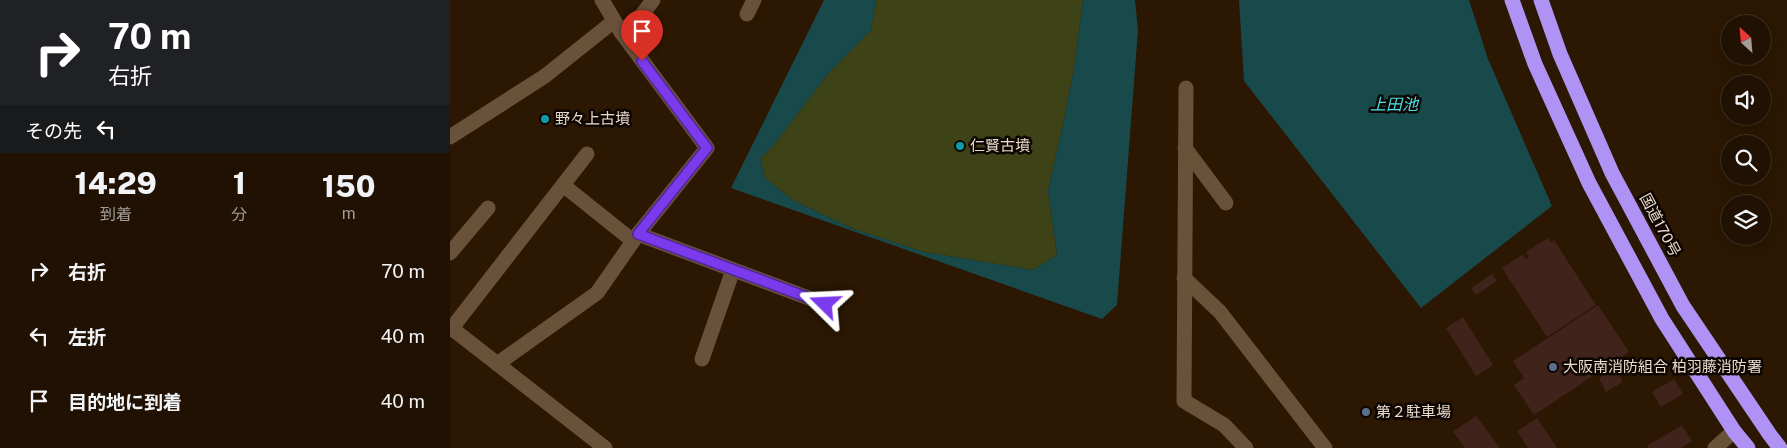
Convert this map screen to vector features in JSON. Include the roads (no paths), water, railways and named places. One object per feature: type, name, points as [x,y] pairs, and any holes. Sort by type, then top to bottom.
[{"type":"highway","points":[[1512,0],[1535,64],[1589,183],[1662,319],[1734,431],[1748,448]]},
{"type":"highway","name":"国道170号","points":[[1541,0],[1560,54],[1612,173],[1684,306],[1780,448]]},
{"type":"street","points":[[497,364],[597,293],[636,238],[707,148],[617,26],[602,0]]},
{"type":"street","points":[[450,137],[617,26],[641,16],[653,0]]},
{"type":"street","points":[[747,14],[754,0]]},
{"type":"street","points":[[1186,88],[1184,401],[1224,425],[1246,448]]},
{"type":"street","points":[[1185,148],[1226,203]]},
{"type":"street","points":[[587,154],[451,328],[606,448]]},
{"type":"street","points":[[563,185],[636,238],[734,270],[825,304]]},
{"type":"street","points":[[450,253],[488,208]]},
{"type":"street","points":[[702,359],[734,270]]},
{"type":"street","points":[[1184,278],[1220,312],[1325,448]]},
{"type":"street","points":[[1715,448],[1734,431]]},
{"type":"water","points":[[824,0],[876,0],[871,30],[828,74],[773,146],[760,159],[765,178],[793,200],[851,228],[924,252],[1033,270],[1057,255],[1048,191],[1074,68],[1083,0],[1135,0],[1138,30],[1117,305],[1102,319],[731,188]]},
{"type":"water","name":"上田池","points":[[1239,0],[1469,0],[1488,59],[1552,206],[1421,308],[1244,81]]},
{"type":"place","name":"野々上古墳","points":[[545,119]]},
{"type":"place","name":"仁賢古墳","points":[[960,146]]},
{"type":"place","name":"大阪南消防組合 柏羽藤消防署","points":[[1553,367]]},
{"type":"place","name":"第２駐車場","points":[[1366,412]]}]
